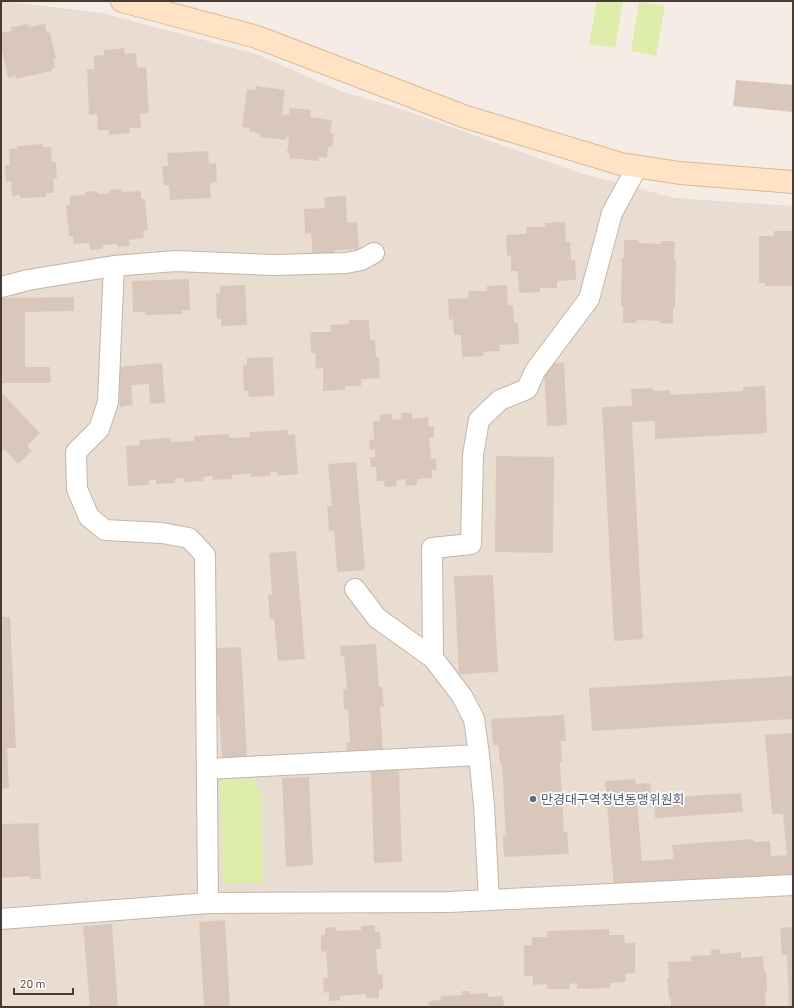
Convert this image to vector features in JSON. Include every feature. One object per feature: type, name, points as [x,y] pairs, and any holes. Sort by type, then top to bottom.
[{"type":"street","points":[[122,1],[257,37],[466,117],[621,164],[680,173],[793,182]]},
{"type":"street","points":[[433,658],[432,548],[471,544],[473,455],[479,420],[500,400],[527,389],[535,371],[589,299],[612,213],[637,167]]},
{"type":"street","points":[[1,287],[28,280],[114,266],[175,261],[275,265],[346,263],[361,260],[374,253]]},
{"type":"street","points":[[114,266],[108,402],[98,429],[76,452],[77,489],[89,517],[105,530],[162,533],[189,538],[204,555],[208,903]]},
{"type":"street","points":[[355,589],[377,618],[433,658],[462,696],[474,719],[484,805],[489,900]]},
{"type":"street","points":[[207,769],[479,755]]},
{"type":"street","points":[[1,919],[208,903],[450,902],[793,885]]},
{"type":"shaded area","points":[[1,1],[102,13],[256,54],[343,92],[395,107],[583,174],[675,198],[793,206],[793,1007],[1,1007]]},
{"type":"green space","points":[[597,1],[623,1],[615,48],[589,44]]},
{"type":"green space","points":[[639,2],[665,6],[656,56],[631,51]]},
{"type":"green space","points":[[255,778],[255,788],[261,788],[263,883],[223,884],[220,779]]},
{"type":"building","points":[[28,24],[29,27],[45,24],[47,33],[50,32],[56,59],[53,59],[55,68],[52,68],[52,71],[16,79],[15,76],[8,78],[1,44],[1,33],[12,31],[11,27]]},
{"type":"building","points":[[124,48],[125,54],[136,53],[137,68],[146,67],[149,113],[140,114],[141,128],[129,128],[130,133],[109,135],[109,130],[98,130],[97,114],[89,115],[87,69],[94,69],[94,56],[104,55],[104,50]]},
{"type":"building","points":[[736,80],[793,85],[793,112],[733,106]]},
{"type":"building","points":[[256,86],[285,90],[282,114],[289,115],[290,108],[311,110],[310,117],[332,120],[330,133],[334,134],[332,147],[328,147],[327,158],[319,157],[319,161],[289,158],[290,153],[287,153],[289,137],[286,137],[286,140],[259,137],[260,133],[250,132],[250,128],[242,127],[247,89],[255,90]]},
{"type":"building","points":[[42,144],[43,147],[51,147],[52,162],[56,162],[57,178],[53,179],[54,193],[46,193],[46,197],[20,198],[20,195],[12,196],[11,181],[6,182],[5,165],[10,165],[9,149],[17,149],[17,146]]},
{"type":"building","points":[[208,151],[209,164],[216,163],[217,182],[210,183],[211,198],[170,200],[169,185],[164,185],[162,166],[168,166],[167,153]]},
{"type":"building","points":[[122,189],[122,192],[141,191],[141,199],[145,199],[148,230],[143,231],[144,238],[129,240],[130,246],[118,247],[117,244],[102,245],[103,249],[90,250],[89,243],[73,244],[73,236],[69,236],[66,205],[70,205],[70,196],[85,195],[85,192],[97,191],[98,194],[110,193],[109,190]]},
{"type":"building","points":[[346,196],[347,222],[357,222],[359,249],[334,250],[334,258],[313,260],[311,233],[305,234],[304,209],[325,208],[324,197]]},
{"type":"building","points":[[565,222],[566,242],[570,242],[571,260],[575,260],[576,280],[557,281],[557,288],[540,288],[540,292],[519,293],[518,271],[511,271],[511,255],[507,256],[506,235],[526,234],[526,227],[545,227],[545,223]]},
{"type":"building","points":[[774,231],[793,231],[793,286],[765,286],[765,283],[759,283],[759,236],[774,236]]},
{"type":"building","points":[[624,240],[638,240],[638,243],[661,244],[661,241],[675,241],[675,307],[673,307],[673,324],[659,323],[660,321],[637,320],[636,323],[623,323],[623,306],[621,306]]},
{"type":"building","points":[[189,279],[190,310],[182,310],[182,314],[145,315],[145,312],[133,312],[132,281]]},
{"type":"building","points":[[245,285],[247,325],[221,326],[221,319],[217,319],[216,293],[220,293],[220,286]]},
{"type":"building","points":[[507,285],[508,306],[513,305],[514,323],[518,323],[519,344],[499,345],[500,351],[483,352],[484,356],[462,357],[461,335],[454,335],[453,319],[449,320],[448,299],[469,298],[468,291],[487,291],[487,286]]},
{"type":"building","points":[[74,297],[74,311],[25,312],[25,367],[50,367],[51,383],[1,383],[1,298]]},
{"type":"building","points":[[349,320],[369,320],[370,340],[375,340],[376,357],[379,357],[380,378],[361,379],[361,386],[345,386],[345,390],[323,391],[323,368],[316,369],[315,353],[311,353],[310,332],[331,332],[330,325],[349,324]]},
{"type":"building","points":[[273,357],[274,396],[249,397],[248,391],[244,391],[243,365],[247,365],[247,358]]},
{"type":"building","points":[[162,363],[165,403],[150,404],[149,384],[131,385],[133,405],[120,407],[117,367]]},
{"type":"building","points":[[564,363],[567,425],[547,426],[544,364]]},
{"type":"building","points":[[765,386],[767,433],[655,439],[655,421],[632,422],[643,639],[614,641],[602,407],[632,406],[631,389],[653,388],[653,391],[670,390],[670,395],[743,391],[743,387]]},
{"type":"building","points":[[1,392],[40,433],[27,446],[32,451],[18,464],[4,449],[1,451]]},
{"type":"building","points":[[401,413],[412,413],[412,419],[428,417],[429,427],[434,426],[434,437],[429,438],[431,459],[436,459],[437,470],[432,470],[432,478],[417,479],[417,485],[406,486],[405,479],[396,480],[397,486],[385,487],[384,481],[377,481],[376,467],[371,467],[370,457],[375,457],[375,449],[370,450],[369,440],[374,439],[373,421],[380,421],[380,415],[392,414],[392,420],[401,419]]},
{"type":"building","points":[[288,430],[288,435],[295,434],[298,474],[278,476],[277,472],[270,472],[271,476],[251,477],[251,473],[232,475],[232,479],[213,480],[212,476],[203,477],[204,481],[184,482],[184,478],[175,479],[175,483],[156,484],[156,480],[149,480],[149,485],[128,486],[126,446],[140,445],[139,440],[171,438],[171,442],[194,441],[194,436],[229,434],[229,438],[250,437],[249,432]]},
{"type":"building","points":[[496,456],[554,457],[553,553],[495,552]]},
{"type":"building","points":[[356,462],[365,570],[337,572],[334,530],[329,531],[327,506],[332,506],[328,464]]},
{"type":"building","points":[[296,551],[305,659],[278,661],[274,619],[270,619],[268,595],[272,595],[269,553]]},
{"type":"building","points":[[493,575],[498,672],[459,674],[454,576]]},
{"type":"building","points":[[1,617],[10,617],[16,748],[7,748],[9,788],[1,789]]},
{"type":"building","points":[[376,644],[379,687],[382,687],[384,707],[380,707],[383,751],[347,753],[346,743],[350,743],[348,709],[344,709],[343,690],[347,689],[344,656],[341,657],[340,646]]},
{"type":"building","points":[[241,647],[247,756],[222,758],[219,715],[215,715],[213,691],[218,691],[215,648]]},
{"type":"building","points":[[793,676],[793,719],[592,731],[589,688]]},
{"type":"building","name":"만경대구역청년동맹위원회","points":[[564,715],[566,741],[561,741],[562,762],[560,762],[564,832],[567,832],[569,854],[504,857],[503,836],[506,836],[502,765],[500,765],[498,745],[493,745],[491,719]]},
{"type":"building","points":[[793,733],[793,874],[614,888],[605,781],[635,779],[636,784],[650,783],[652,800],[637,801],[642,861],[674,859],[672,845],[753,839],[754,842],[770,841],[771,856],[787,855],[783,814],[772,814],[765,735]]},
{"type":"building","points":[[399,770],[402,862],[374,863],[371,771]]},
{"type":"building","points":[[309,777],[313,865],[286,867],[282,778]]},
{"type":"building","points":[[741,793],[743,812],[655,818],[654,798]]},
{"type":"building","points":[[38,823],[41,879],[30,879],[30,876],[1,878],[1,824]]},
{"type":"building","points":[[225,920],[230,1007],[204,1007],[199,922]]},
{"type":"building","points":[[112,924],[118,1007],[90,1007],[83,926]]},
{"type":"building","points":[[375,925],[375,932],[380,932],[381,949],[376,949],[378,975],[382,974],[383,989],[379,990],[379,998],[366,998],[366,994],[340,996],[340,1000],[329,1001],[329,992],[324,993],[323,978],[328,978],[326,951],[321,952],[321,935],[325,935],[325,928],[335,927],[336,931],[361,930],[361,926]]},
{"type":"building","points":[[793,927],[793,1007],[789,1007],[787,955],[782,955],[780,928]]},
{"type":"building","points":[[609,929],[609,935],[624,935],[625,943],[635,943],[635,973],[625,974],[626,982],[610,983],[610,988],[577,989],[577,983],[570,984],[570,989],[547,989],[547,984],[533,985],[533,976],[524,976],[524,945],[532,945],[532,937],[547,937],[547,931]]},
{"type":"building","points":[[720,949],[720,954],[741,952],[741,958],[763,956],[764,971],[766,971],[766,1007],[671,1007],[667,978],[669,978],[668,962],[691,961],[691,956],[711,955],[711,950]]},
{"type":"building","points":[[462,991],[470,991],[470,994],[488,993],[488,997],[503,996],[504,1007],[429,1007],[429,1001],[441,1000],[440,996],[462,995]]},
{"type":"place","name":"만경대구역청년동맹위원회","points":[[533,799]]}]
